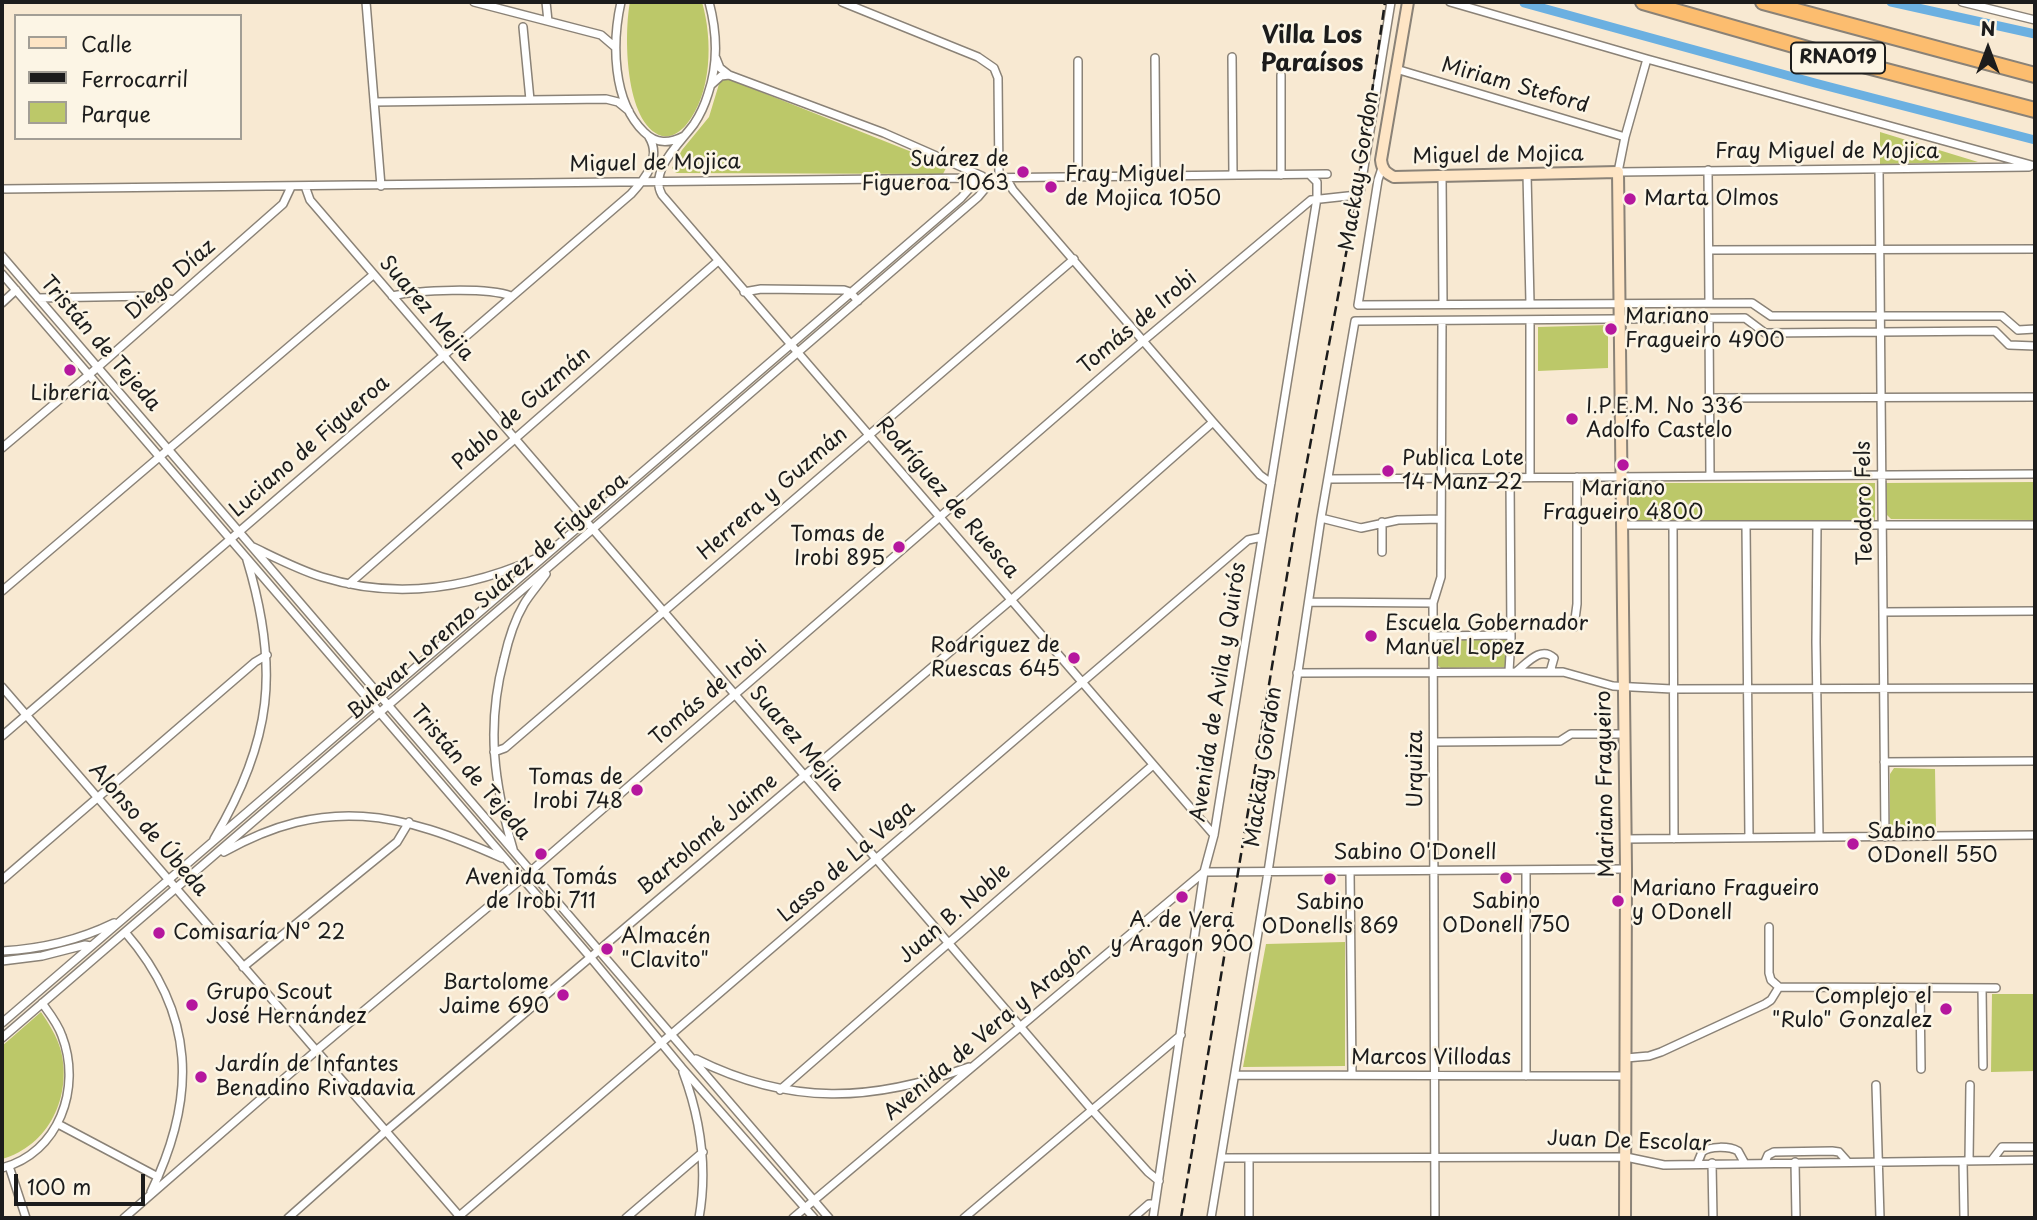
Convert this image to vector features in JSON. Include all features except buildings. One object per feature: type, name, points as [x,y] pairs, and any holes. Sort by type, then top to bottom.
[{"type":"highway","name":"RNA019","points":[[1643,2],[1855,63],[2035,110]]},
{"type":"highway","name":"RNA019","points":[[1763,2],[2035,73]]},
{"type":"main road","name":"Mackay Gordon","points":[[1380,173],[1408,2]]},
{"type":"main road","name":"Miguel de Mojica","points":[[1380,173],[1394,177],[1618,172]]},
{"type":"main road","name":"Mariano Fragueiro","points":[[1618,172],[1622,319],[1626,869],[1625,1218]]},
{"type":"street","points":[[366,2],[381,186]]},
{"type":"street","points":[[474,2],[601,35],[616,48]]},
{"type":"street","points":[[547,2],[548,20]]},
{"type":"street","points":[[621,2],[616,48],[619,79],[629,111],[641,130],[659,142],[685,135]]},
{"type":"street","points":[[658,183],[664,166],[696,121],[711,86],[715,27],[709,2]]},
{"type":"street","points":[[842,2],[978,57],[994,68],[998,78],[1000,178],[1074,259],[1260,475],[1271,483]]},
{"type":"street","points":[[1317,198],[1357,195],[1360,192],[1391,2]]},
{"type":"street","points":[[1450,2],[2035,166]]},
{"type":"street","points":[[1962,2],[2035,20]]},
{"type":"street","points":[[601,35],[614,30],[617,22]]},
{"type":"street","points":[[523,27],[530,100]]},
{"type":"street","points":[[715,55],[719,68],[729,75],[884,133],[982,179]]},
{"type":"street","points":[[1231,57],[1234,175]]},
{"type":"street","points":[[1155,58],[1156,176]]},
{"type":"street","name":"Mariano Fragueiro","points":[[1618,172],[1625,136],[1647,59]]},
{"type":"street","points":[[1077,61],[1078,177]]},
{"type":"street","name":"Miriam Steford","points":[[1396,69],[1625,136]]},
{"type":"street","points":[[711,86],[721,76],[729,75]]},
{"type":"street","points":[[1281,75],[1281,175]]},
{"type":"street","points":[[606,99],[616,94],[619,79]]},
{"type":"street","points":[[374,102],[606,99],[618,102],[629,111]]},
{"type":"street","points":[[640,183],[653,160],[654,147],[649,137]]},
{"type":"street","points":[[1977,168],[1986,160],[1984,151]]},
{"type":"street","name":"Fray Miguel de Mojica","points":[[1618,172],[2035,166]]},
{"type":"street","name":"Teodoro Fels","points":[[1879,169],[1885,837]]},
{"type":"street","points":[[1709,170],[1709,303]]},
{"type":"street","points":[[1363,177],[1380,173]]},
{"type":"street","name":"Mackay Gordon","points":[[1380,173],[1358,305],[1443,304]]},
{"type":"street","name":"Avenida de Avila y Quirós","points":[[1153,1218],[1204,872],[1214,835],[1317,198],[1317,182],[1310,174]]},
{"type":"street","name":"Miguel de Mojica","points":[[2,189],[1327,174]]},
{"type":"street","points":[[1528,174],[1530,303]]},
{"type":"street","points":[[1441,176],[1443,304],[1752,303],[1771,316],[2003,316],[2018,330],[2035,329]]},
{"type":"street","name":"Bulevar Lorenzo Suárez de Figueroa","points":[[2,1038],[1000,178]]},
{"type":"street","name":"Bulevar Lorenzo Suárez de Figueroa","points":[[2,1023],[982,179]]},
{"type":"street","name":"Luciano de Figueroa","points":[[2,736],[625,200],[640,183]]},
{"type":"street","name":"Rodríguez de Ruesca","points":[[658,183],[662,195],[744,292],[1214,835]]},
{"type":"street","name":"Diego Díaz","points":[[2,448],[283,204],[292,187]]},
{"type":"street","name":"Suarez Mejia","points":[[305,187],[310,200],[442,356],[594,528],[1092,1110],[1147,1172],[1159,1181]]},
{"type":"street","name":"Tomás de Irobi","points":[[124,1218],[317,1050],[531,871],[1143,341],[1311,200],[1317,198]]},
{"type":"street","points":[[1709,250],[2035,250]]},
{"type":"street","name":"Tristán de Tejeda","points":[[2,256],[829,1218]]},
{"type":"street","name":"Herrera y Guzmán","points":[[494,752],[505,748],[1074,259]]},
{"type":"street","name":"Pablo de Guzmán","points":[[349,584],[718,261]]},
{"type":"street","name":"Tristán de Tejeda","points":[[2,274],[591,958],[682,1068],[814,1218]]},
{"type":"street","points":[[2,591],[373,275]]},
{"type":"street","points":[[744,292],[761,289],[850,292],[858,301]]},
{"type":"street","points":[[2,303],[16,290]]},
{"type":"street","points":[[392,296],[406,293],[493,292],[511,296]]},
{"type":"street","points":[[38,298],[151,296],[174,300]]},
{"type":"street","points":[[1442,321],[1745,318],[1765,333],[1995,331],[2009,345],[2035,345]]},
{"type":"street","points":[[1710,319],[1710,476]]},
{"type":"street","points":[[1530,320],[1531,477]]},
{"type":"street","name":"Mackay Gordon","points":[[1211,1218],[1268,872],[1321,518],[1355,321],[1442,321]]},
{"type":"street","name":"Urquiza","points":[[1435,1218],[1433,603],[1441,577],[1442,321]]},
{"type":"street","points":[[1710,398],[2035,397]]},
{"type":"street","name":"Bartolomé Jaime","points":[[288,1218],[386,1131],[1011,600],[1213,422]]},
{"type":"street","points":[[1329,479],[2035,474]]},
{"type":"street","points":[[1510,477],[1513,671]]},
{"type":"street","points":[[1574,628],[1577,604],[1577,477]]},
{"type":"street","points":[[1321,518],[1361,528],[1382,522],[1441,520]]},
{"type":"street","points":[[1382,522],[1382,552]]},
{"type":"street","points":[[1673,525],[1674,839]]},
{"type":"street","points":[[1746,525],[1749,838]]},
{"type":"street","points":[[1818,525],[1819,837]]},
{"type":"street","points":[[1623,526],[2035,525]]},
{"type":"street","name":"Lasso de La Vega","points":[[459,1217],[1248,540],[1262,537]]},
{"type":"street","points":[[250,546],[304,570],[349,584],[392,590],[443,587],[497,574],[547,554]]},
{"type":"street","points":[[210,845],[240,790],[260,738],[265,706],[267,655],[260,606],[245,556]]},
{"type":"street","points":[[514,853],[498,795],[494,706],[508,644],[524,604],[553,564]]},
{"type":"street","points":[[1309,602],[1433,603]]},
{"type":"street","points":[[1882,612],[2035,611]]},
{"type":"street","points":[[1433,636],[1511,635]]},
{"type":"street","points":[[1513,671],[1538,653],[1545,653],[1554,658],[1550,672]]},
{"type":"street","points":[[2,880],[255,662],[267,655]]},
{"type":"street","points":[[1297,673],[1563,672],[1624,688],[1672,689],[2035,688]]},
{"type":"street","name":"Alonso de Úbeda","points":[[2,687],[459,1217]]},
{"type":"street","points":[[1434,742],[1560,741],[1571,734],[1624,734]]},
{"type":"street","points":[[1884,762],[2035,761]]},
{"type":"street","name":"Juan B. Noble","points":[[780,1090],[1153,765]]},
{"type":"street","points":[[211,859],[254,835],[297,821],[359,816],[409,822],[504,858]]},
{"type":"street","points":[[243,967],[397,842],[409,822]]},
{"type":"street","points":[[1625,839],[2035,835]]},
{"type":"street","name":"Sabino O'Donell","points":[[1204,872],[1626,869]]},
{"type":"street","points":[[1526,870],[1526,1076]]},
{"type":"street","points":[[1350,871],[1352,1075]]},
{"type":"street","name":"Avenida de Vera y Aragón","points":[[793,1218],[1204,872]]},
{"type":"street","points":[[2,951],[33,948],[72,939],[127,916]]},
{"type":"street","points":[[1769,927],[1769,974],[1779,987],[1996,988]]},
{"type":"street","points":[[125,932],[145,955],[160,980],[177,1027],[182,1058],[180,1112],[158,1177],[149,1195]]},
{"type":"street","points":[[2,961],[42,956],[85,944],[91,946]]},
{"type":"street","points":[[1626,1058],[1661,1052],[1765,1004],[1779,987]]},
{"type":"street","points":[[1920,988],[1921,1069]]},
{"type":"street","points":[[1982,988],[1983,1066]]},
{"type":"street","points":[[26,1218],[6,1167],[43,1145],[58,1124],[68,1095],[68,1059],[58,1027],[42,1003]]},
{"type":"street","points":[[964,1218],[1181,1035]]},
{"type":"street","points":[[691,1057],[723,1073],[780,1090],[827,1094],[895,1089],[976,1064]]},
{"type":"street","points":[[682,1068],[697,1114],[703,1152],[704,1183],[699,1218]]},
{"type":"street","name":"Marcos Villodas","points":[[1235,1075],[1626,1076]]},
{"type":"street","points":[[1876,1084],[1880,1218]]},
{"type":"street","points":[[1964,1218],[1970,1085]]},
{"type":"street","points":[[58,1124],[158,1177]]},
{"type":"street","points":[[1992,1160],[2002,1147],[2035,1147]]},
{"type":"street","points":[[1697,1164],[1702,1152],[1734,1148],[1744,1163]]},
{"type":"street","points":[[1765,1162],[1768,1155],[1774,1152],[1832,1151],[1839,1152],[1847,1161]]},
{"type":"street","points":[[626,1218],[703,1152]]},
{"type":"street","name":"Juan De Escolar","points":[[1222,1158],[1626,1157],[1664,1165],[2035,1160]]},
{"type":"street","points":[[1249,1158],[1249,1218]]},
{"type":"street","points":[[1796,1162],[1796,1218]]},
{"type":"street","points":[[1713,1163],[1713,1218]]},
{"type":"street","points":[[1133,1218],[1149,1204],[1155,1204]]},
{"type":"green space","points":[[630,2],[702,2],[709,49],[705,82],[695,112],[684,128],[672,135],[662,136],[649,128],[640,114],[634,96],[627,54]]},
{"type":"green space","points":[[726,78],[947,166],[943,174],[676,173],[672,168],[682,150],[709,117],[721,79]]},
{"type":"green space","points":[[1880,132],[1978,162],[1880,164]]},
{"type":"green space","points":[[1608,325],[1608,368],[1538,371],[1538,327]]},
{"type":"green space","points":[[2035,482],[2035,520],[1891,519],[1887,515],[1886,483]]},
{"type":"green space","points":[[1630,483],[1875,483],[1875,521],[1630,521]]},
{"type":"green space","points":[[1436,640],[1508,640],[1505,667],[1441,668],[1436,664]]},
{"type":"green space","points":[[1894,768],[1935,769],[1936,829],[1890,826],[1890,774]]},
{"type":"green space","points":[[1345,942],[1345,1066],[1243,1067],[1266,944]]},
{"type":"green space","points":[[1992,994],[2035,994],[2035,1071],[1991,1072]]},
{"type":"green space","points":[[41,1012],[61,1051],[64,1068],[60,1102],[44,1131],[33,1143],[2,1159],[2,1046]]},
{"type":"waterway","points":[[1891,2],[2035,34]]},
{"type":"waterway","points":[[1524,3],[2035,140]]},
{"type":"railway","points":[[1181,1218],[1297,515],[1357,195],[1385,2]]},
{"type":"place","name":"Suárez de Figueroa 1063","points":[[1023,172]]},
{"type":"place","name":"Fray Miguel de Mojica 1050","points":[[1051,187]]},
{"type":"place","name":"Marta Olmos","points":[[1630,199]]},
{"type":"place","name":"Mariano Fragueiro 4900","points":[[1611,329]]},
{"type":"place","name":"Librería","points":[[70,370]]},
{"type":"place","name":"I.P.E.M. No 336 Adolfo Castelo","points":[[1572,419]]},
{"type":"place","name":"Mariano Fragueiro 4800","points":[[1623,465]]},
{"type":"place","name":"Publica Lote 14 Manz 22","points":[[1388,471]]},
{"type":"place","name":"Tomas de Irobi 895","points":[[899,547]]},
{"type":"place","name":"Escuela Gobernador Manuel Lopez","points":[[1371,636]]},
{"type":"place","name":"Rodriguez de Ruescas 645","points":[[1074,658]]},
{"type":"place","name":"Tomas de Irobi 748","points":[[637,790]]},
{"type":"place","name":"Sabino ODonell 550","points":[[1853,844]]},
{"type":"place","name":"Avenida Tomás de Irobi 711","points":[[541,854]]},
{"type":"place","name":"Sabino ODonell 750","points":[[1506,878]]},
{"type":"place","name":"Sabino ODonells 869","points":[[1330,879]]},
{"type":"place","name":"A. de Vera y Aragon 900","points":[[1182,897]]},
{"type":"place","name":"Mariano Fragueiro y ODonell","points":[[1618,901]]},
{"type":"place","name":"Comisaría N° 22","points":[[159,933]]},
{"type":"place","name":"Almacén \"Clavito\"","points":[[607,949]]},
{"type":"place","name":"Bartolome Jaime 690","points":[[563,995]]},
{"type":"place","name":"Grupo Scout José Hernández","points":[[192,1005]]},
{"type":"place","name":"Complejo el \"Rulo\" Gonzalez","points":[[1946,1009]]},
{"type":"place","name":"Jardín de Infantes Benadino Rivadavia","points":[[201,1077]]},
{"type":"district","name":"Villa Los Paraísos","points":[[1312,50]]}]
